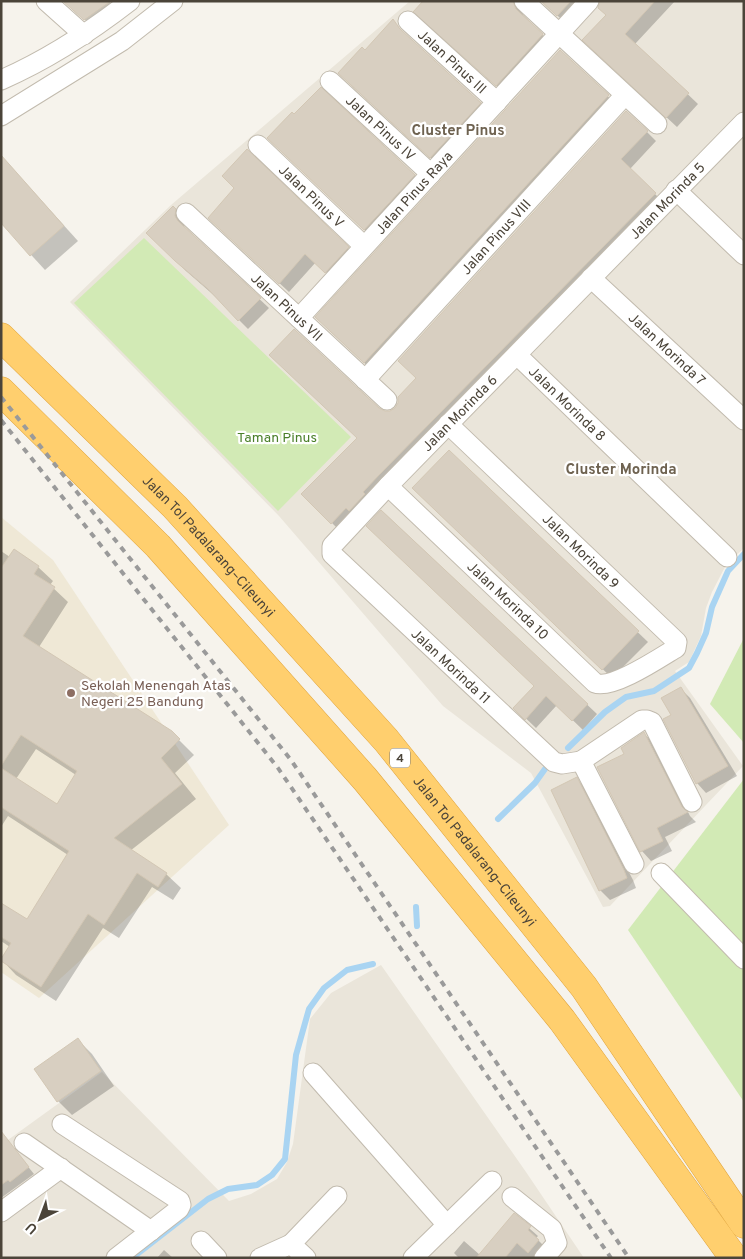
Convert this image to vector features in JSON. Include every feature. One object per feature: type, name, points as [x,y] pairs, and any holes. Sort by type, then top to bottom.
[{"type":"highway","name":"Jalan Tol Padalarang–Cileunyi","points":[[1,337],[175,507],[386,740],[584,987],[744,1224]]},
{"type":"highway","points":[[1,391],[158,546],[366,779],[562,1020],[734,1258]]},
{"type":"street","points":[[46,1],[84,35]]},
{"type":"street","points":[[1,80],[30,68],[84,35],[130,1]]},
{"type":"street","points":[[1,116],[122,41],[173,1]]},
{"type":"street","points":[[524,1],[558,35],[657,124]]},
{"type":"street","name":"Jalan Pinus Raya","points":[[299,318],[589,1]]},
{"type":"street","name":"Jalan Pinus III","points":[[408,21],[497,102]]},
{"type":"street","name":"Jalan Pinus IV","points":[[330,81],[430,174]]},
{"type":"street","name":"Jalan Pinus VIII","points":[[366,380],[626,95]]},
{"type":"street","name":"Jalan Morinda 5","points":[[590,278],[744,122]]},
{"type":"street","name":"Jalan Pinus V","points":[[258,145],[364,246]]},
{"type":"street","points":[[676,190],[744,255]]},
{"type":"street","name":"Jalan Pinus VII","points":[[186,213],[387,400]]},
{"type":"street","name":"Jalan Morinda 6","points":[[331,550],[332,546],[388,486],[590,278]]},
{"type":"street","name":"Jalan Morinda 7","points":[[590,278],[744,420]]},
{"type":"street","name":"Jalan Morinda 8","points":[[517,355],[727,557]]},
{"type":"street","name":"Jalan Morinda 9","points":[[448,424],[677,642],[676,648],[639,671]]},
{"type":"street","name":"Jalan Morinda 10","points":[[388,486],[595,683],[602,685],[639,671]]},
{"type":"street","name":"Jalan Morinda 11","points":[[331,550],[332,554],[554,762],[562,764],[581,761]]},
{"type":"street","points":[[634,864],[581,761],[642,720],[647,720],[652,722],[692,802]]},
{"type":"street","points":[[660,873],[744,959]]},
{"type":"street","points":[[313,1073],[447,1225]]},
{"type":"street","points":[[62,1124],[180,1201],[179,1209],[116,1258]]},
{"type":"street","points":[[24,1143],[151,1231]]},
{"type":"street","points":[[1,1212],[61,1168]]},
{"type":"street","points":[[413,1258],[492,1181]]},
{"type":"street","points":[[260,1258],[291,1244],[337,1196]]},
{"type":"street","points":[[512,1197],[552,1230],[557,1243],[544,1258]]},
{"type":"street","points":[[201,1241],[217,1258]]},
{"type":"street","points":[[291,1244],[306,1258]]},
{"type":"shaded area","points":[[410,1],[744,1],[744,548],[726,565],[712,592],[706,608],[701,636],[689,662],[675,671],[743,766],[610,906],[603,907],[531,773],[443,706],[279,516],[70,302],[171,205]]},
{"type":"shaded area","name":"Sekolah Menengah Atas Negeri 25 Bandung","points":[[1,517],[53,560],[229,825],[39,998],[1,972]]},
{"type":"shaded area","points":[[381,965],[584,1258],[1,1258],[1,1145],[102,1072],[229,1201],[251,1194],[277,1179],[287,1162],[293,1144],[310,1019],[331,993]]},
{"type":"green space","name":"Taman Pinus","points":[[144,238],[351,437],[278,511],[74,303]]},
{"type":"green space","points":[[744,638],[744,743],[710,704]]},
{"type":"green space","points":[[744,779],[744,1102],[628,930]]},
{"type":"building","points":[[63,1],[111,1],[84,20]]},
{"type":"building","points":[[423,1],[513,1],[516,9],[543,34],[496,86],[413,12]]},
{"type":"building","points":[[541,1],[571,1],[557,16]]},
{"type":"building","points":[[600,1],[655,1],[625,34],[689,93],[666,118],[582,40],[606,15],[598,8]]},
{"type":"building","points":[[393,19],[400,29],[481,103],[430,158],[338,73],[362,47],[365,50]]},
{"type":"building","points":[[560,50],[609,95],[364,363],[315,317]]},
{"type":"building","points":[[321,87],[415,175],[364,230],[267,138],[292,112],[294,114]]},
{"type":"building","points":[[626,111],[648,131],[621,159],[656,193],[380,474],[349,511],[346,508],[331,524],[301,494],[357,438],[269,355],[294,329],[379,408],[390,411],[395,408],[398,403],[398,397],[416,378],[398,361]]},
{"type":"building","points":[[247,149],[349,247],[325,273],[305,254],[279,284],[208,218],[234,188],[222,176]]},
{"type":"building","points":[[1,155],[64,226],[30,256],[1,223]]},
{"type":"building","points":[[173,206],[176,209],[175,216],[178,221],[261,298],[238,321],[208,289],[146,233]]},
{"type":"building","points":[[449,450],[639,631],[602,670],[412,488]]},
{"type":"building","points":[[381,510],[588,704],[572,721],[546,696],[525,720],[513,708],[534,686],[366,526]]},
{"type":"building","points":[[14,549],[39,566],[34,574],[55,587],[23,636],[172,731],[180,739],[161,758],[182,784],[114,838],[167,873],[158,887],[137,873],[104,925],[88,914],[41,987],[1,961],[11,943],[1,937],[1,903],[27,919],[69,851],[1,807],[1,768],[57,804],[77,771],[21,735],[1,766],[1,568]]},
{"type":"building","points":[[681,687],[728,766],[696,784],[663,719],[671,715],[661,698]]},
{"type":"building","points":[[644,732],[682,807],[688,812],[657,828],[663,841],[640,852],[597,767],[624,754],[621,748]]},
{"type":"building","points":[[577,777],[627,878],[599,891],[551,790]]},
{"type":"building","points":[[78,1038],[101,1071],[57,1102],[34,1069]]},
{"type":"building","points":[[1,1131],[29,1167],[10,1182],[8,1180],[1,1185]]},
{"type":"building","points":[[514,1213],[531,1226],[528,1230],[539,1240],[528,1253],[517,1243],[505,1258],[476,1258]]},
{"type":"waterway","points":[[568,748],[605,712],[626,697],[654,691],[689,668],[706,633],[712,607],[728,571],[744,554]]},
{"type":"waterway","points":[[498,819],[535,783],[545,769]]},
{"type":"waterway","points":[[416,907],[417,926]]},
{"type":"waterway","points":[[132,1258],[208,1199],[228,1189],[257,1185],[272,1175],[285,1159],[296,1055],[309,1009],[324,988],[347,970],[373,964]]},
{"type":"railway","points":[[1,397],[291,760],[629,1258]]},
{"type":"railway","points":[[1,420],[278,768],[611,1258]]},
{"type":"place","name":"Sekolah Menengah Atas Negeri 25 Bandung","points":[[71,693]]},
{"type":"district","name":"Cluster Pinus","points":[[458,130]]},
{"type":"district","name":"Cluster Morinda","points":[[621,469]]}]
